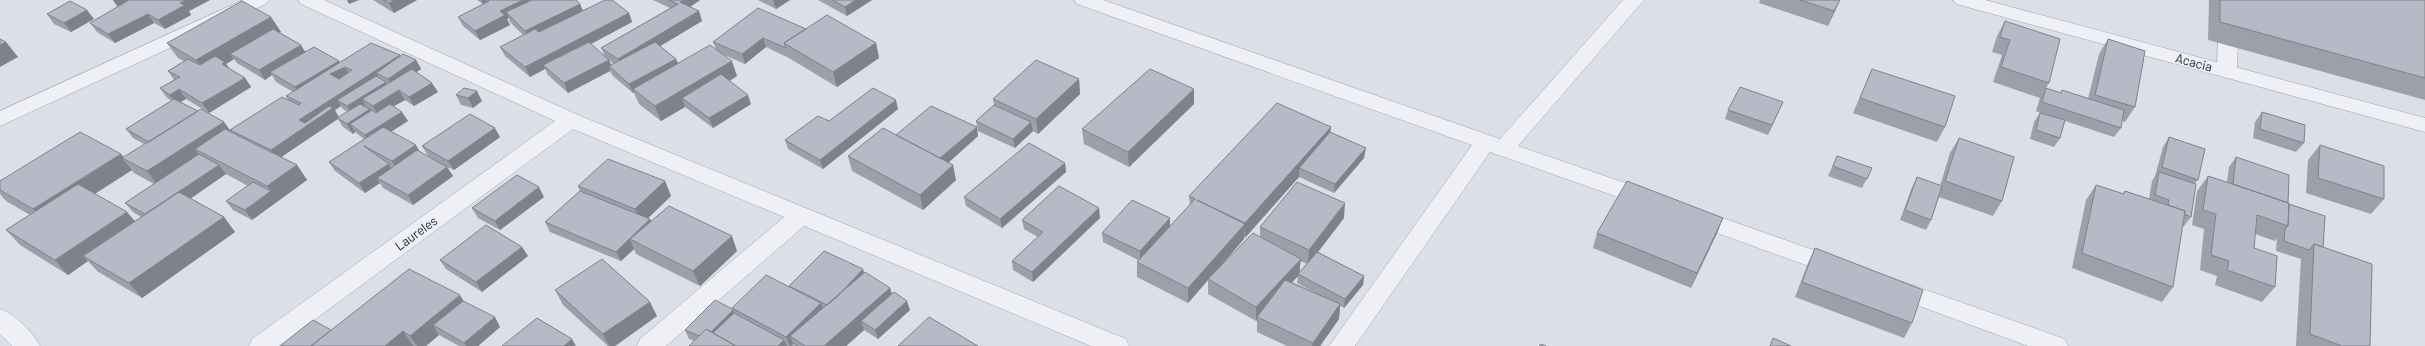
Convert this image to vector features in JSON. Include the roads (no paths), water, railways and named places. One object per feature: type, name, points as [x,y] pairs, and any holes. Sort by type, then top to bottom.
[{"type":"street","points":[[0,119],[260,0]]},
{"type":"street","points":[[308,0],[571,120],[1117,346]]},
{"type":"street","points":[[1084,0],[1672,208],[2056,346]]},
{"type":"street","points":[[1341,346],[1495,145],[1634,0]]},
{"type":"street","name":"Acacia","points":[[1963,0],[2425,125]]},
{"type":"street","points":[[2227,71],[2229,0]]},
{"type":"street","name":"Laureles","points":[[261,346],[571,120]]},
{"type":"street","points":[[649,346],[801,216]]},
{"type":"street","points":[[0,320],[28,346]]}]
